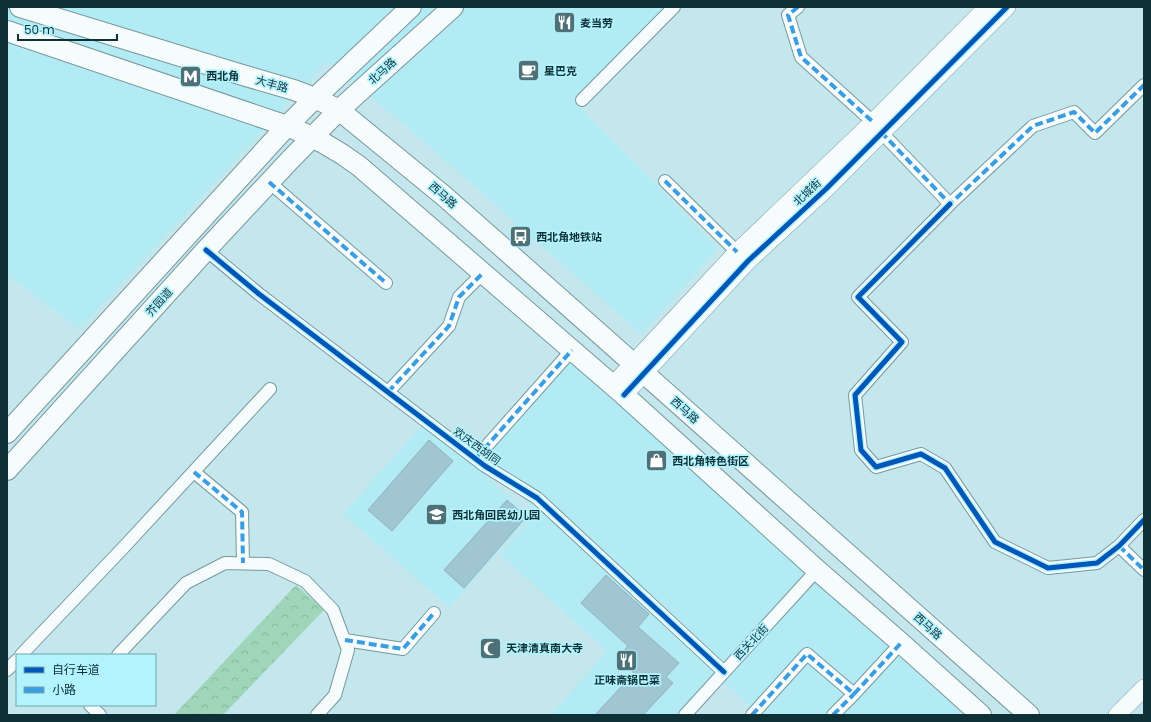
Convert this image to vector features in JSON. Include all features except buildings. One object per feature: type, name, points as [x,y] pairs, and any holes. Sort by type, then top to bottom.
[{"type":"main road","name":"大丰路","points":[[20,7],[294,90],[315,98],[339,110]]},
{"type":"main road","points":[[7,433],[287,126],[411,7]]},
{"type":"main road","name":"北马路","points":[[313,136],[339,110],[453,7]]},
{"type":"main road","points":[[7,31],[287,126],[313,136],[331,146],[359,166],[618,390],[817,570],[981,715]]},
{"type":"main road","name":"西马路","points":[[339,110],[444,196],[1029,715]]},
{"type":"main road","name":"芥园道","points":[[7,470],[206,250],[313,136]]},
{"type":"street","points":[[582,100],[674,7]]},
{"type":"street","points":[[798,7],[788,15],[801,57],[877,127],[950,204]]},
{"type":"street","name":"北城街","points":[[638,368],[748,261],[827,188],[877,127],[987,7]]},
{"type":"street","name":"北城街","points":[[618,390],[737,252],[877,127],[1007,7]]},
{"type":"street","points":[[1143,88],[1095,133],[1074,112],[1033,126],[950,204],[858,297],[902,342],[856,395],[861,450],[876,466],[921,454],[945,468],[995,542],[1048,568],[1097,563],[1119,546],[1144,520]]},
{"type":"street","points":[[269,182],[386,283]]},
{"type":"street","points":[[665,182],[737,252]]},
{"type":"street","name":"欢庆西胡同","points":[[206,250],[259,294],[476,458],[537,498],[724,672]]},
{"type":"street","points":[[388,392],[449,326],[459,297],[483,272]]},
{"type":"street","points":[[476,458],[572,350]]},
{"type":"street","points":[[30,652],[270,389]]},
{"type":"street","points":[[194,472],[242,512],[243,563]]},
{"type":"street","points":[[1119,546],[1144,570]]},
{"type":"street","points":[[119,654],[186,583],[225,563],[269,564],[305,581],[333,610],[345,640],[348,650],[335,696],[317,715]]},
{"type":"street","name":"西关北街","points":[[685,715],[817,570]]},
{"type":"street","points":[[345,640],[403,649],[434,613]]},
{"type":"street","points":[[833,715],[901,643]]},
{"type":"street","points":[[752,715],[807,654],[854,694]]},
{"type":"street","points":[[7,670],[16,661]]},
{"type":"street","points":[[1117,715],[1144,688]]},
{"type":"street","points":[[91,706],[100,715]]},
{"type":"shaded area","name":"西北角","points":[[7,7],[682,7],[580,107],[718,248],[641,334],[410,129],[327,61],[79,329],[7,275]]},
{"type":"shaded area","points":[[569,360],[964,715],[760,715],[715,674],[679,715],[551,715],[607,651],[500,554],[538,512],[479,460]]},
{"type":"shaded area","name":"西北角回民幼儿园","points":[[425,422],[530,516],[449,607],[343,514]]},
{"type":"green space","points":[[296,585],[324,610],[223,715],[174,715]]},
{"type":"marked path","points":[[798,7],[788,15],[801,57],[873,122]]},
{"type":"marked path","points":[[881,132],[950,204],[1033,126],[1074,112],[1095,133],[1144,85]]},
{"type":"marked path","points":[[665,181],[737,252]]},
{"type":"marked path","points":[[269,182],[386,283]]},
{"type":"marked path","points":[[388,392],[449,326],[459,297],[483,273]]},
{"type":"marked path","points":[[476,458],[572,350]]},
{"type":"marked path","points":[[194,472],[242,512],[243,563]]},
{"type":"marked path","points":[[1119,546],[1144,570]]},
{"type":"marked path","points":[[345,640],[403,649],[434,613]]},
{"type":"marked path","points":[[752,715],[807,654],[854,694],[901,643]]},
{"type":"marked path","points":[[833,715],[854,694]]},
{"type":"cycle path","points":[[624,395],[748,261],[827,188],[1007,7]]},
{"type":"cycle path","points":[[950,204],[858,297],[902,342],[855,395],[861,450],[876,467],[921,454],[945,468],[995,542],[1048,568],[1097,563],[1119,546],[1144,520]]},
{"type":"cycle path","points":[[206,250],[259,294],[485,466],[537,498],[724,672]]},
{"type":"place","name":"麦当劳","points":[[564,23]]},
{"type":"place","name":"星巴克","points":[[529,71]]},
{"type":"place","name":"西北角","points":[[191,76]]},
{"type":"place","name":"西北角地铁站","points":[[520,237]]},
{"type":"place","name":"西北角特色街区","points":[[656,461]]},
{"type":"place","name":"西北角回民幼儿园","points":[[437,515]]},
{"type":"place","name":"天津清真南大寺","points":[[490,648]]},
{"type":"place","name":"正味斋锅巴菜","points":[[627,660]]}]
